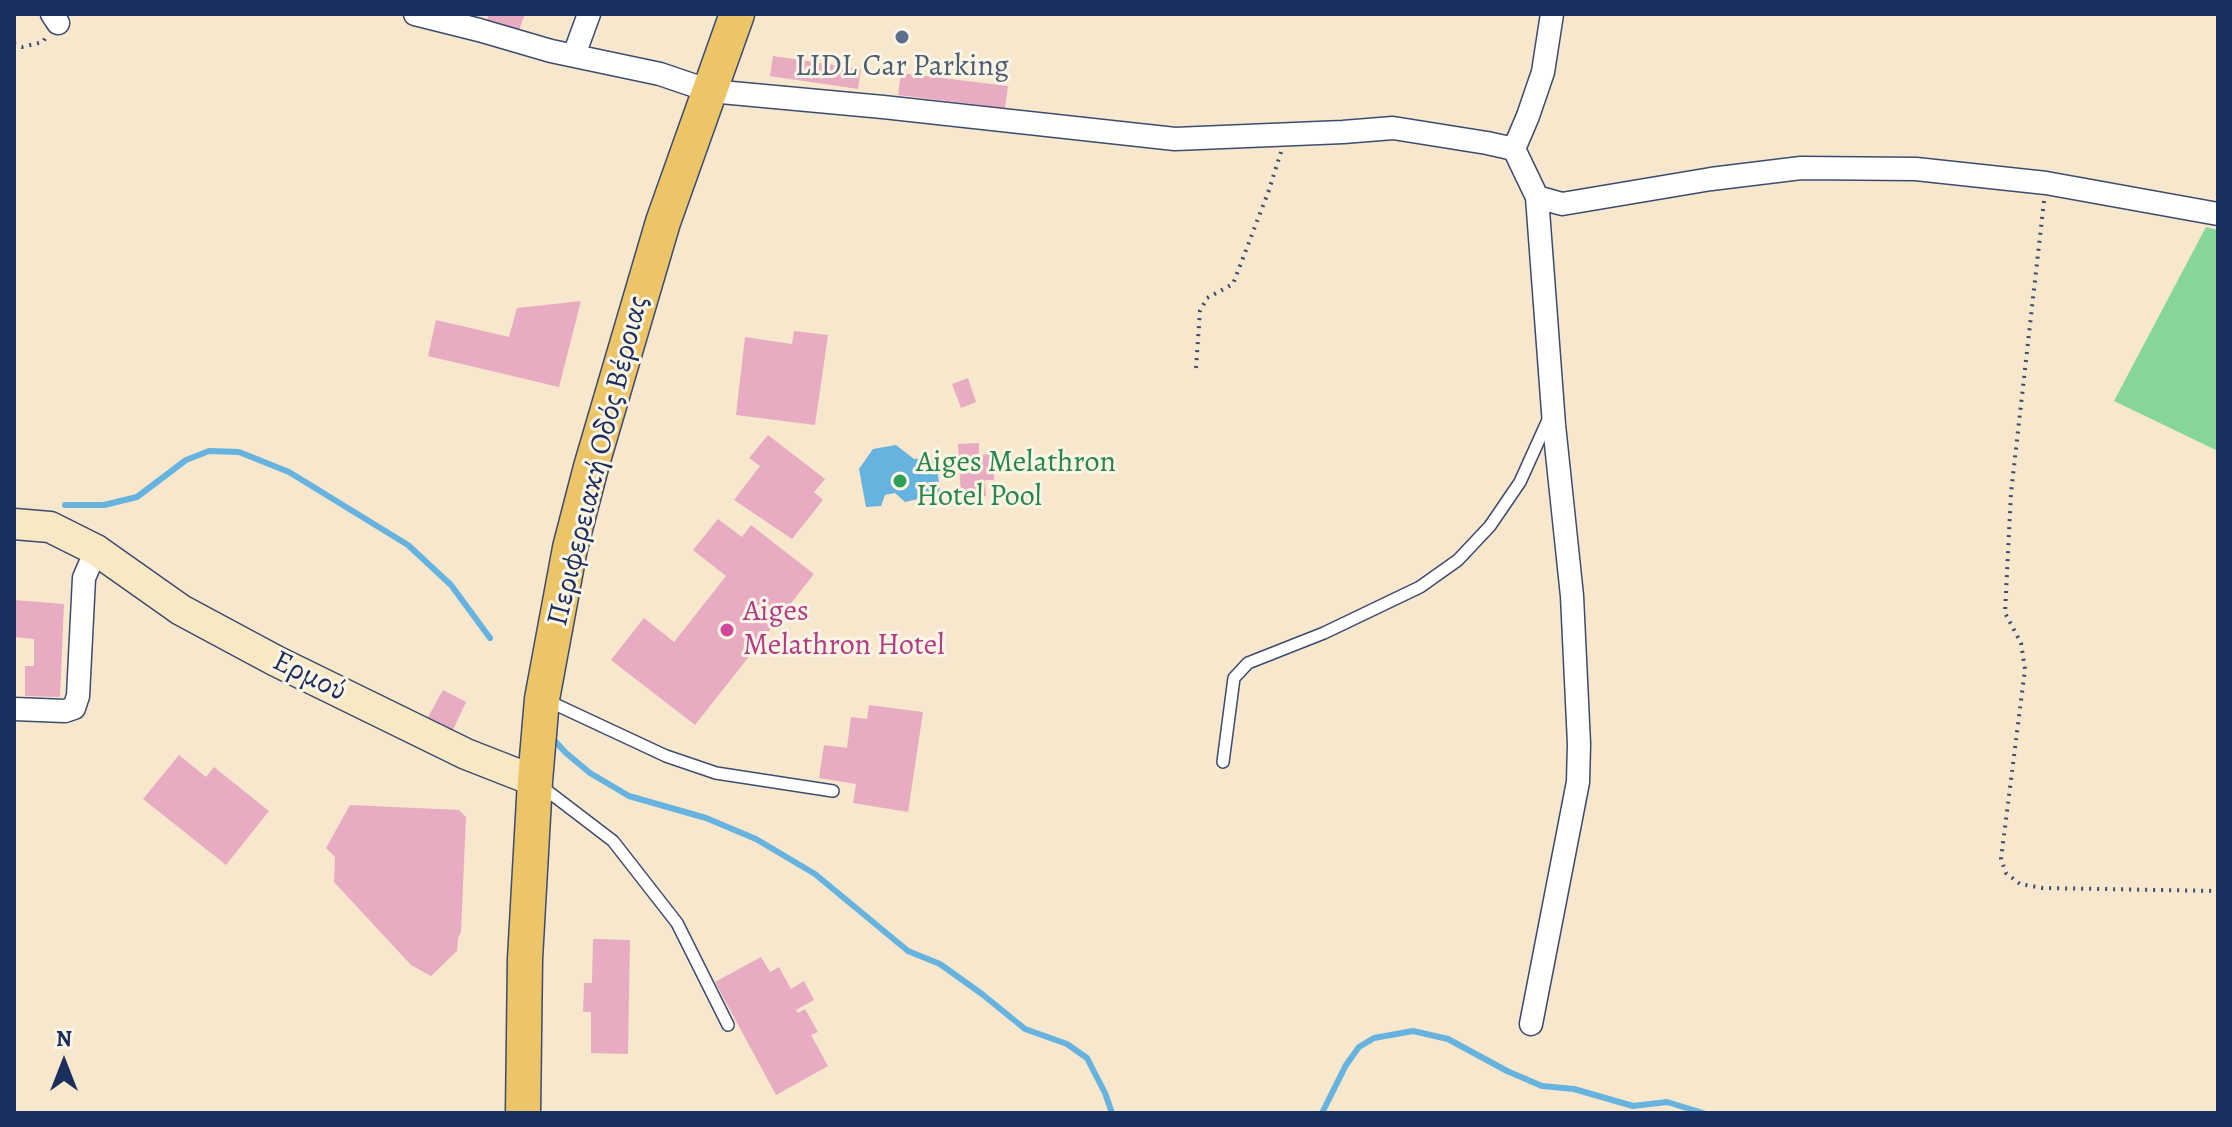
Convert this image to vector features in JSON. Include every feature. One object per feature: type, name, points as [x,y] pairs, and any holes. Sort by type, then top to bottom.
[{"type":"main road","name":"Περιφερειακή Οδός Βέροιας","points":[[523,1113],[525,959],[535,781],[542,699],[570,548],[663,222],[737,14]]},
{"type":"street","points":[[574,55],[589,14]]},
{"type":"street","points":[[1531,1024],[1578,782],[1579,744],[1572,596],[1553,409],[1537,197],[1514,149],[1543,72],[1552,14]]},
{"type":"street","points":[[428,16],[551,51],[660,74],[710,91],[1175,139],[1393,128],[1514,149]]},
{"type":"street","points":[[1537,197],[1562,204],[1711,179],[1801,168],[1916,169],[2046,183],[2218,214]]},
{"type":"street","name":"Ερμού","points":[[14,524],[50,527],[96,550],[181,610],[276,661],[466,754],[535,781]]},
{"type":"street","points":[[14,709],[65,711],[74,708],[78,696],[84,578],[96,550]]},
{"type":"lane","points":[[1223,762],[1234,678],[1248,663],[1324,633],[1420,587],[1458,560],[1490,526],[1520,482],[1553,409]]},
{"type":"lane","points":[[542,699],[666,756],[716,773],[833,791]]},
{"type":"lane","points":[[535,781],[613,841],[677,923],[728,1025]]},
{"type":"path","points":[[14,44],[22,47],[43,42],[55,18]]},
{"type":"path","points":[[1196,368],[1200,311],[1207,298],[1233,284],[1287,134]]},
{"type":"path","points":[[2046,183],[2011,493],[2005,613],[2021,643],[2025,669],[2001,859],[2006,873],[2020,884],[2043,888],[2218,891]]},
{"type":"green space","points":[[2206,227],[2218,230],[2218,451],[2114,401]]},
{"type":"water","name":"Aiges Melathron Hotel Pool","points":[[896,445],[914,459],[936,456],[940,494],[905,502],[895,493],[885,495],[881,506],[866,507],[859,469],[873,449]]},
{"type":"building","points":[[489,14],[525,14],[518,33],[486,23]]},
{"type":"building","points":[[773,56],[861,69],[858,89],[770,76]]},
{"type":"building","points":[[901,73],[1008,86],[1005,108],[898,95]]},
{"type":"building","points":[[581,301],[559,387],[428,356],[436,320],[509,337],[517,308]]},
{"type":"building","points":[[794,331],[828,335],[815,425],[736,415],[745,337],[792,344]]},
{"type":"building","points":[[968,378],[976,402],[961,408],[952,384]]},
{"type":"building","points":[[768,435],[825,479],[814,492],[823,500],[792,539],[734,500],[760,466],[749,458]]},
{"type":"building","points":[[979,443],[979,455],[993,454],[994,480],[985,480],[986,496],[961,497],[958,444]]},
{"type":"building","name":"Aiges Melathron Hotel","points":[[718,519],[742,537],[751,525],[814,574],[695,725],[611,660],[644,618],[674,642],[726,576],[693,550]]},
{"type":"building","points":[[14,600],[64,604],[60,697],[25,696],[25,666],[34,666],[34,639],[14,637]]},
{"type":"building","points":[[443,690],[466,702],[451,734],[427,719]]},
{"type":"building","points":[[869,705],[923,712],[908,812],[853,803],[856,784],[819,778],[824,745],[847,748],[851,717],[867,719]]},
{"type":"building","points":[[179,755],[206,777],[214,767],[269,811],[226,865],[143,799]]},
{"type":"building","points":[[350,805],[459,810],[466,817],[461,932],[457,951],[431,976],[411,965],[334,882],[335,857],[326,848]]},
{"type":"building","points":[[593,939],[630,940],[628,1054],[591,1053],[591,1012],[583,1012],[584,983],[592,983]]},
{"type":"building","points":[[761,957],[770,972],[779,967],[791,989],[804,981],[814,1000],[796,1010],[798,1013],[805,1009],[818,1032],[811,1035],[828,1066],[776,1095],[715,982]]},
{"type":"waterway","points":[[65,505],[104,505],[137,497],[186,460],[209,451],[239,452],[289,472],[408,545],[451,585],[490,638]]},
{"type":"waterway","points":[[553,739],[590,773],[629,796],[706,818],[756,839],[815,874],[908,951],[940,964],[1025,1029],[1067,1044],[1087,1058],[1112,1113]]},
{"type":"waterway","points":[[1322,1113],[1346,1065],[1359,1047],[1374,1038],[1413,1031],[1448,1039],[1542,1086],[1574,1089],[1633,1106],[1667,1102],[1703,1113]]},
{"type":"place","name":"LIDL Car Parking","points":[[902,37]]},
{"type":"place","name":"Aiges Melathron Hotel Pool","points":[[900,481]]},
{"type":"place","name":"Aiges Melathron Hotel","points":[[727,630]]}]
